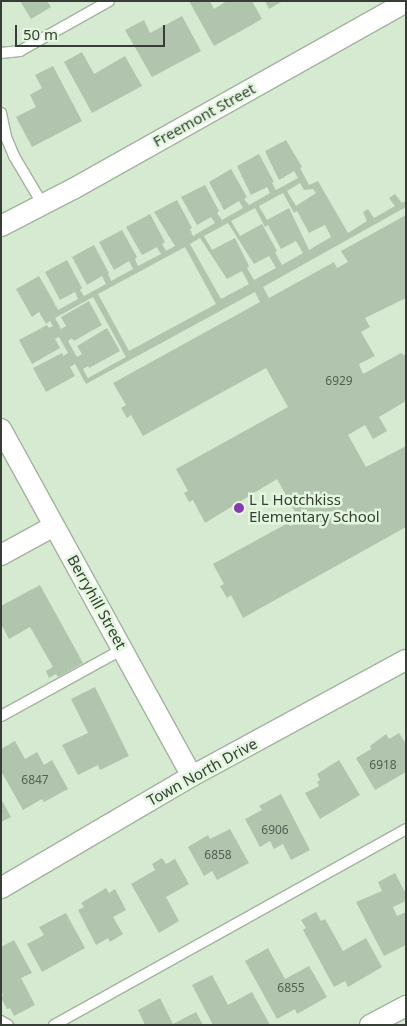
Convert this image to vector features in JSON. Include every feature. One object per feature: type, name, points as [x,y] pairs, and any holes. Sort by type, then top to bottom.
[{"type":"street","name":"Freemont Street","points":[[1,226],[406,2]]},
{"type":"street","name":"Berryhill Street","points":[[1,429],[192,776]]},
{"type":"street","points":[[1,555],[54,526]]},
{"type":"street","name":"Town North Drive","points":[[1,888],[192,776],[406,660]]},
{"type":"street","points":[[370,1025],[406,1006]]},
{"type":"lane","points":[[1,53],[20,51],[109,1]]},
{"type":"lane","points":[[1,113],[6,137],[14,156],[43,204]]},
{"type":"lane","points":[[1,716],[123,649]]},
{"type":"lane","points":[[54,1025],[406,830]]},
{"type":"lane","points":[[1,1021],[8,1025]]},
{"type":"building","points":[[20,1],[47,1],[51,7],[31,19]]},
{"type":"building","points":[[189,1],[210,1],[214,9],[227,1],[252,1],[262,19],[214,46]]},
{"type":"building","points":[[265,1],[283,1],[269,9]]},
{"type":"building","points":[[182,16],[201,51],[152,77],[125,30],[144,20],[150,33]]},
{"type":"building","points":[[82,52],[94,74],[125,56],[142,86],[92,113],[64,62]]},
{"type":"building","points":[[53,66],[82,121],[32,147],[16,117],[36,107],[30,95],[42,88],[35,75]]},
{"type":"building","points":[[286,140],[302,167],[300,168],[309,185],[318,181],[348,233],[367,221],[363,212],[368,209],[374,218],[395,206],[389,198],[395,194],[402,203],[406,201],[406,207],[263,287],[269,298],[334,262],[337,268],[348,262],[341,251],[406,215],[406,298],[365,318],[370,327],[361,332],[375,356],[359,364],[363,374],[401,353],[403,355],[406,354],[406,401],[379,417],[387,431],[373,439],[365,425],[348,435],[366,467],[406,446],[406,527],[243,618],[231,595],[227,598],[220,586],[224,584],[213,564],[288,523],[290,526],[300,521],[277,479],[205,523],[193,500],[189,502],[184,493],[188,491],[176,469],[288,407],[266,368],[143,436],[131,415],[127,418],[121,408],[126,405],[113,383],[260,302],[255,292],[86,384],[75,364],[70,367],[75,376],[46,392],[33,368],[62,353],[63,356],[68,353],[59,337],[55,339],[60,348],[32,364],[19,340],[47,325],[49,328],[53,326],[50,321],[46,324],[39,312],[32,317],[16,289],[39,276],[55,304],[54,307],[56,305],[58,310],[78,299],[75,292],[60,300],[45,272],[67,260],[82,288],[80,290],[84,296],[106,284],[102,276],[87,285],[72,257],[94,245],[109,273],[111,281],[133,269],[129,261],[114,270],[99,242],[122,230],[137,257],[135,259],[138,266],[161,254],[157,247],[142,255],[126,227],[150,214],[165,242],[162,244],[166,251],[175,246],[154,212],[177,200],[192,228],[190,229],[193,236],[215,223],[211,217],[197,225],[181,197],[205,185],[222,220],[243,208],[239,201],[224,210],[209,182],[231,169],[247,197],[244,199],[249,205],[270,193],[267,187],[251,195],[237,166],[259,154],[274,182],[272,183],[276,190],[298,178],[294,171],[279,180],[265,151]],"holes":[[[300,183],[304,190],[313,189],[316,193],[296,206],[287,191]],[[283,193],[294,213],[297,211],[309,233],[325,225],[331,237],[309,250],[289,208],[267,220],[259,206]],[[255,208],[265,227],[268,225],[281,249],[296,241],[303,253],[282,265],[275,252],[277,251],[262,224],[240,236],[231,221]],[[228,223],[254,264],[269,256],[276,268],[254,280],[235,238],[212,250],[204,236]],[[200,238],[227,279],[242,271],[249,284],[221,299],[190,244]],[[185,247],[216,304],[129,351],[98,294]],[[93,297],[126,357],[88,378],[83,369],[88,366],[89,368],[120,351],[107,328],[77,346],[82,354],[77,357],[68,341],[72,338],[74,341],[102,325],[89,301],[61,317],[66,326],[61,329],[55,318]]]},
{"type":"building","points":[[40,585],[83,663],[58,677],[56,674],[49,678],[46,671],[53,667],[30,627],[9,639],[1,624],[1,606]]},
{"type":"building","points":[[95,687],[129,756],[100,770],[98,765],[78,775],[62,745],[88,733],[71,699]]},
{"type":"building","points":[[399,733],[406,744],[406,772],[375,790],[356,758],[371,749],[370,746],[386,734],[389,739]]},
{"type":"building","points":[[15,741],[25,759],[37,752],[44,765],[52,760],[68,789],[44,802],[42,799],[23,810],[1,771],[1,749]]},
{"type":"building","points":[[339,760],[360,795],[320,819],[305,793],[319,786],[317,782],[320,780],[317,774]]},
{"type":"building","points":[[281,794],[310,850],[291,860],[283,844],[274,849],[270,841],[260,847],[245,819],[262,810],[259,806]]},
{"type":"building","points":[[1,799],[11,817],[1,822]]},
{"type":"building","points":[[230,829],[249,863],[217,880],[212,871],[204,876],[188,847],[208,835],[210,839]]},
{"type":"building","points":[[162,858],[166,864],[175,859],[189,884],[166,897],[179,921],[159,933],[131,884],[155,870],[152,864]]},
{"type":"building","points":[[395,873],[406,894],[406,901],[393,907],[397,916],[406,912],[406,945],[384,956],[356,902],[382,891],[378,882]]},
{"type":"building","points":[[106,888],[109,893],[115,889],[126,910],[113,917],[123,934],[110,942],[108,938],[96,945],[78,910],[84,907],[81,903]]},
{"type":"building","points":[[316,912],[321,921],[325,919],[343,951],[366,938],[382,967],[348,987],[345,981],[334,987],[303,930],[306,928],[301,920]]},
{"type":"building","points":[[66,913],[85,948],[42,972],[27,944],[44,935],[39,927]]},
{"type":"building","points":[[14,940],[32,973],[21,978],[35,1005],[14,1016],[10,1008],[7,1009],[1,998],[3,995],[1,991],[1,947]]},
{"type":"building","points":[[268,948],[285,979],[309,966],[327,997],[297,1014],[295,1009],[277,1019],[245,961]]},
{"type":"building","points":[[212,975],[228,1005],[252,992],[270,1025],[213,1025],[192,985]]},
{"type":"building","points":[[160,998],[173,1024],[196,1012],[203,1025],[145,1025],[138,1010]]},
{"type":"place","name":"L L Hotchkiss Elementary School","points":[[239,508]]}]
